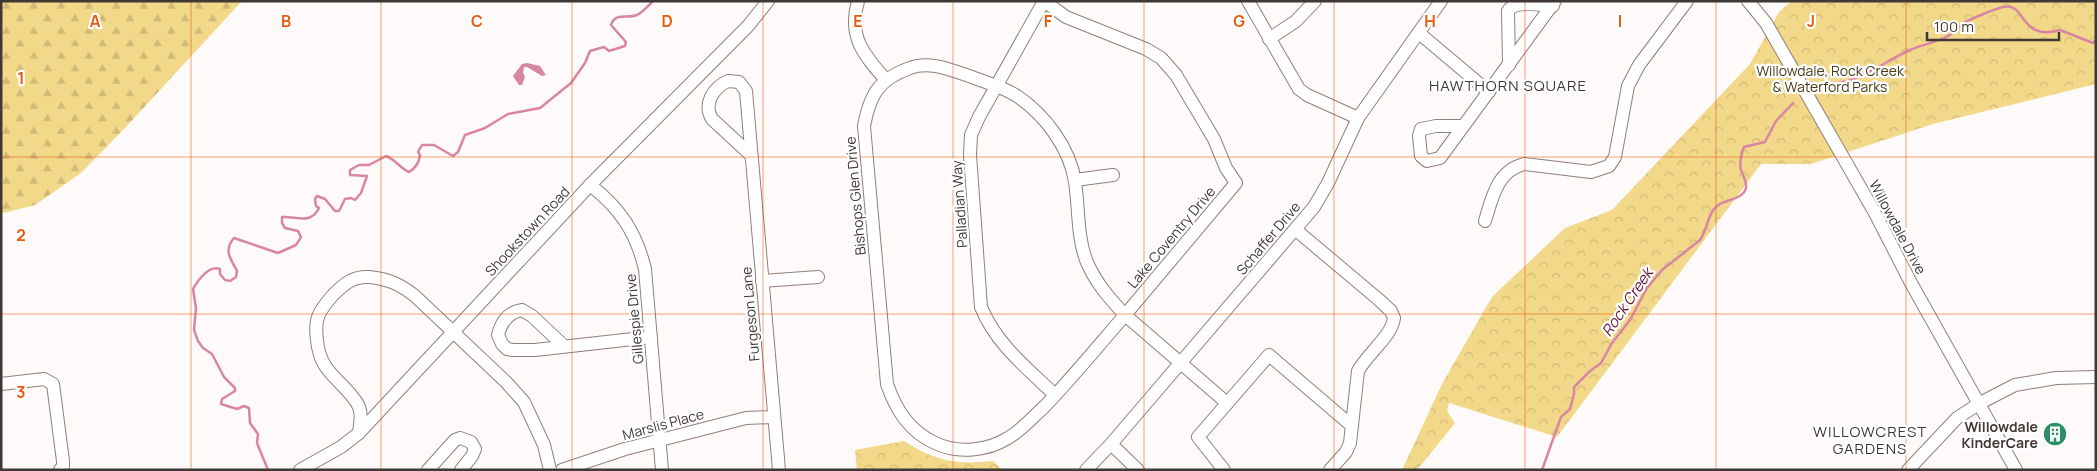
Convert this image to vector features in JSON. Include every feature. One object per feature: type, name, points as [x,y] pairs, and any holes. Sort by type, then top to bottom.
[{"type":"street","name":"Shookstown Road","points":[[305,467],[342,447],[383,409],[590,185],[748,26],[768,1]]},
{"type":"street","points":[[858,1],[854,14],[855,32],[861,48],[869,61],[885,80]]},
{"type":"street","name":"Palladian Way","points":[[1044,1],[971,135],[970,155],[982,307],[988,324],[1001,343],[1055,395]]},
{"type":"street","name":"Lake Coventry Drive","points":[[1044,1],[1066,16],[1146,49],[1161,58],[1176,75],[1214,139],[1236,183],[1126,315]]},
{"type":"street","points":[[1248,1],[1299,88],[1307,95],[1358,118]]},
{"type":"street","points":[[1269,39],[1296,21],[1315,1]]},
{"type":"street","name":"Schaffer Drive","points":[[1086,470],[1111,444],[1314,207],[1328,183],[1358,118],[1441,1]]},
{"type":"street","points":[[1485,221],[1496,184],[1513,167],[1524,164],[1591,172],[1609,166],[1615,157],[1628,86],[1639,65],[1687,1]]},
{"type":"street","name":"Willowdale Drive","points":[[1748,1],[1766,23],[1875,213],[1911,283],[2016,470]]},
{"type":"street","points":[[1509,65],[1508,11],[1510,8],[1516,4],[1554,4]]},
{"type":"street","points":[[1463,126],[1554,4]]},
{"type":"street","points":[[1419,33],[1489,92]]},
{"type":"street","name":"Bishops Glen Drive","points":[[1126,315],[1055,395],[1022,428],[1007,439],[976,450],[960,450],[944,448],[916,432],[904,419],[894,403],[887,384],[864,126],[868,106],[876,90],[885,80],[897,72],[917,65],[942,67],[997,86],[1017,96],[1036,111],[1052,129],[1065,151],[1075,180],[1080,238],[1093,276],[1104,293],[1126,315],[1228,403]]},
{"type":"street","name":"Furgeson Lane","points":[[752,156],[712,119],[707,112],[707,104],[710,98],[728,81],[739,82],[746,91],[752,156],[762,281],[779,470]]},
{"type":"street","points":[[1075,180],[1113,175]]},
{"type":"street","name":"Gillespie Drive","points":[[590,185],[609,199],[630,228],[639,246],[646,269],[662,470]]},
{"type":"street","points":[[1296,230],[1378,299],[1394,318],[1390,330],[1358,371],[1350,443],[1346,452],[1330,470]]},
{"type":"street","points":[[359,433],[361,420],[358,404],[336,380],[320,358],[315,331],[318,313],[342,286],[350,280],[364,277],[385,279],[396,283],[415,296],[524,402],[544,445],[550,470]]},
{"type":"street","points":[[762,281],[818,277]]},
{"type":"street","points":[[564,346],[532,316],[522,310],[512,313],[506,318],[501,324],[498,335],[502,344],[507,349],[513,350],[564,346],[651,337]]},
{"type":"street","points":[[1224,470],[1198,437],[1269,355],[1352,426]]},
{"type":"street","points":[[1908,470],[1957,418],[2016,385],[2036,380],[2096,377]]},
{"type":"street","points":[[1,384],[44,379],[53,384],[63,461],[63,466],[60,470]]},
{"type":"street","points":[[358,404],[383,409]]},
{"type":"street","name":"Marslis Place","points":[[562,470],[625,449],[746,418],[774,418]]},
{"type":"street","points":[[428,470],[455,440],[460,438],[471,442],[475,449],[461,470]]},
{"type":"street","points":[[1111,444],[1138,470]]},
{"type":"green space","points":[[1,1],[242,1],[81,173],[35,205],[4,213],[1,212]]},
{"type":"green space","name":"Willowdale, Rock Creek & Waterford Parks","points":[[1792,1],[2096,1],[2096,84],[1933,124],[1811,164],[1761,164],[1557,437],[1449,403],[1447,411],[1455,423],[1417,470],[1402,470],[1442,384],[1492,297],[1565,228],[1612,210],[1750,64],[1779,12]]},
{"type":"green space","points":[[904,441],[926,453],[946,460],[957,462],[993,461],[1003,470],[857,470],[855,450]]},
{"type":"water","points":[[527,63],[540,66],[546,75],[542,76],[524,67],[523,73],[525,77],[522,85],[519,85],[513,76],[522,64]]},
{"type":"waterway","points":[[268,470],[257,443],[258,434],[250,423],[249,408],[244,406],[237,409],[221,404],[222,399],[235,391],[235,388],[224,377],[212,354],[203,348],[198,341],[194,330],[196,308],[193,289],[201,278],[208,271],[216,268],[220,269],[220,274],[225,280],[230,281],[236,277],[237,271],[229,255],[229,247],[234,238],[278,253],[296,245],[301,237],[298,231],[285,228],[282,223],[282,217],[307,218],[312,216],[319,208],[316,206],[315,199],[317,196],[325,199],[335,211],[339,211],[345,199],[351,198],[355,200],[361,193],[367,176],[350,175],[350,170],[359,165],[369,165],[386,156],[409,172],[418,163],[420,155],[418,152],[422,145],[434,145],[453,156],[458,152],[465,135],[485,128],[508,114],[540,108],[571,83],[585,63],[590,51],[604,47],[609,51],[625,46],[626,42],[611,25],[613,21],[618,17],[637,15],[653,1]]},
{"type":"waterway","name":"Rock Creek","points":[[1821,86],[1844,82],[1858,77],[1910,50],[1949,36],[1971,19],[2003,7],[2010,7],[2016,10],[2037,31],[2060,30],[2093,43],[2096,40]]},
{"type":"waterway","name":"Rock Creek","points":[[1542,470],[1561,417],[1570,409],[1574,387],[1601,363],[1612,343],[1630,320],[1647,288],[1662,270],[1700,240],[1714,209],[1744,192],[1746,183],[1740,164],[1744,147],[1765,142],[1776,121],[1793,103]]},
{"type":"place","name":"Willowdale KinderCare","points":[[2055,434]]},
{"type":"district","name":"HAWTHORN SQUARE","points":[[1508,85]]},
{"type":"district","name":"WILLOWCREST GARDENS","points":[[1870,440]]}]
